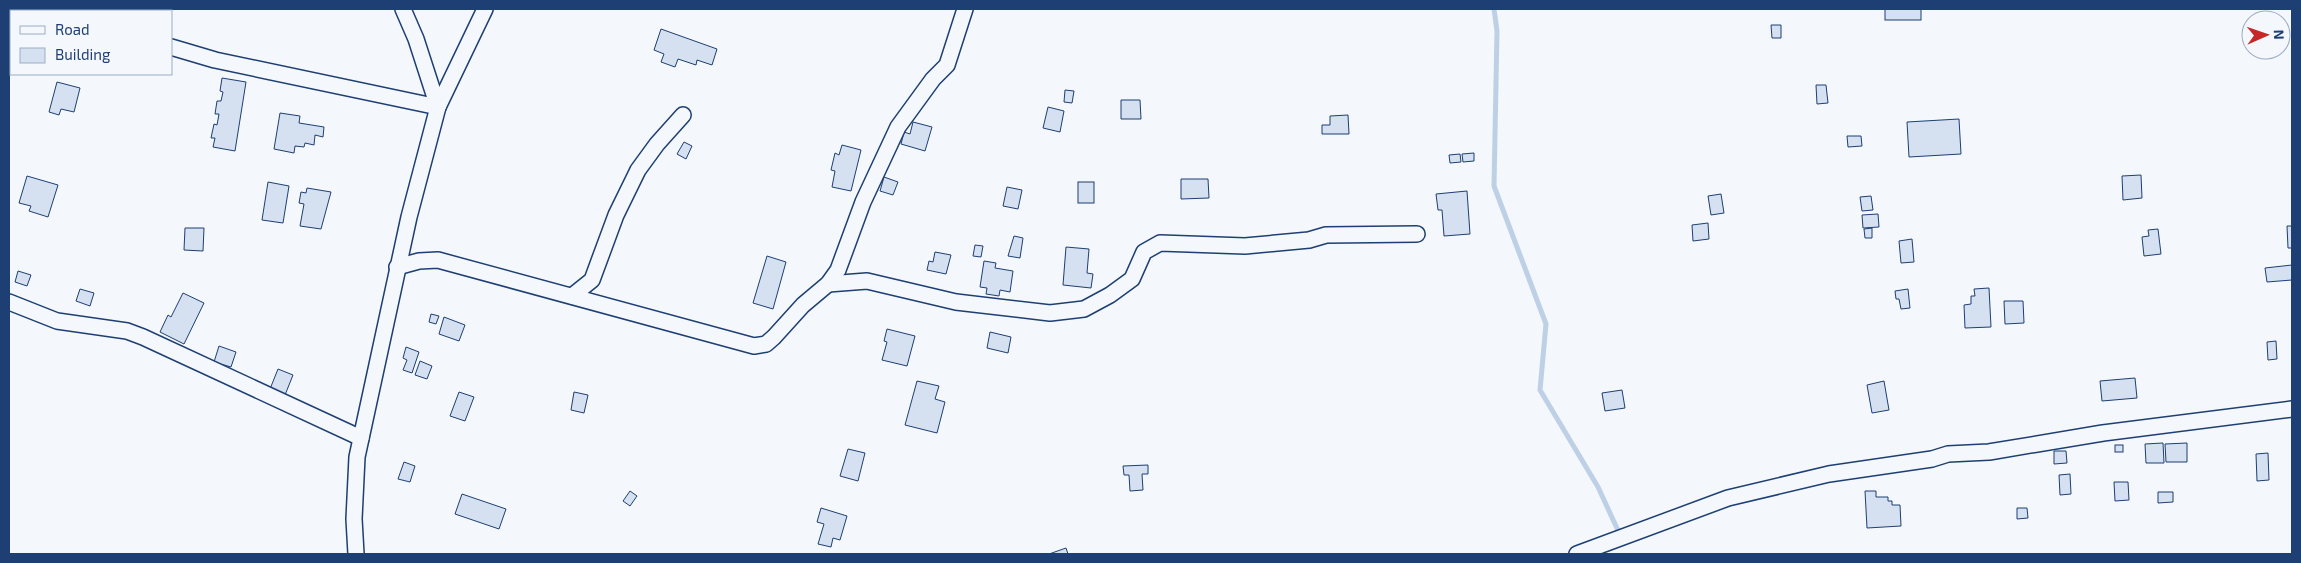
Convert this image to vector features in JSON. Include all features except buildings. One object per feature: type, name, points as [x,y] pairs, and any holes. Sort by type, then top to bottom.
[{"type":"street","points":[[403,9],[416,39],[438,107]]},
{"type":"street","points":[[356,554],[354,519],[357,457],[408,217],[438,107],[485,9]]},
{"type":"street","points":[[398,267],[420,261],[438,260],[516,283],[572,296],[754,346],[766,344],[803,305],[828,284],[838,270],[863,202],[898,127],[933,79],[947,65],[965,9]]},
{"type":"street","points":[[172,47],[215,60],[438,107]]},
{"type":"street","points":[[572,296],[592,280],[616,214],[638,170],[657,144],[683,115]]},
{"type":"street","points":[[828,284],[867,281],[956,302],[1050,313],[1084,309],[1110,296],[1132,279],[1144,252],[1160,243],[1245,246],[1309,240],[1326,235],[1417,234]]},
{"type":"street","points":[[9,302],[57,320],[127,331],[143,337],[361,438]]},
{"type":"street","points":[[1577,554],[1728,498],[1829,474],[1932,459],[1948,454],[1989,452],[2103,433],[2292,409]]},
{"type":"waterway","points":[[1494,9],[1497,31],[1494,186],[1546,324],[1540,390],[1598,487],[1621,537]]}]
